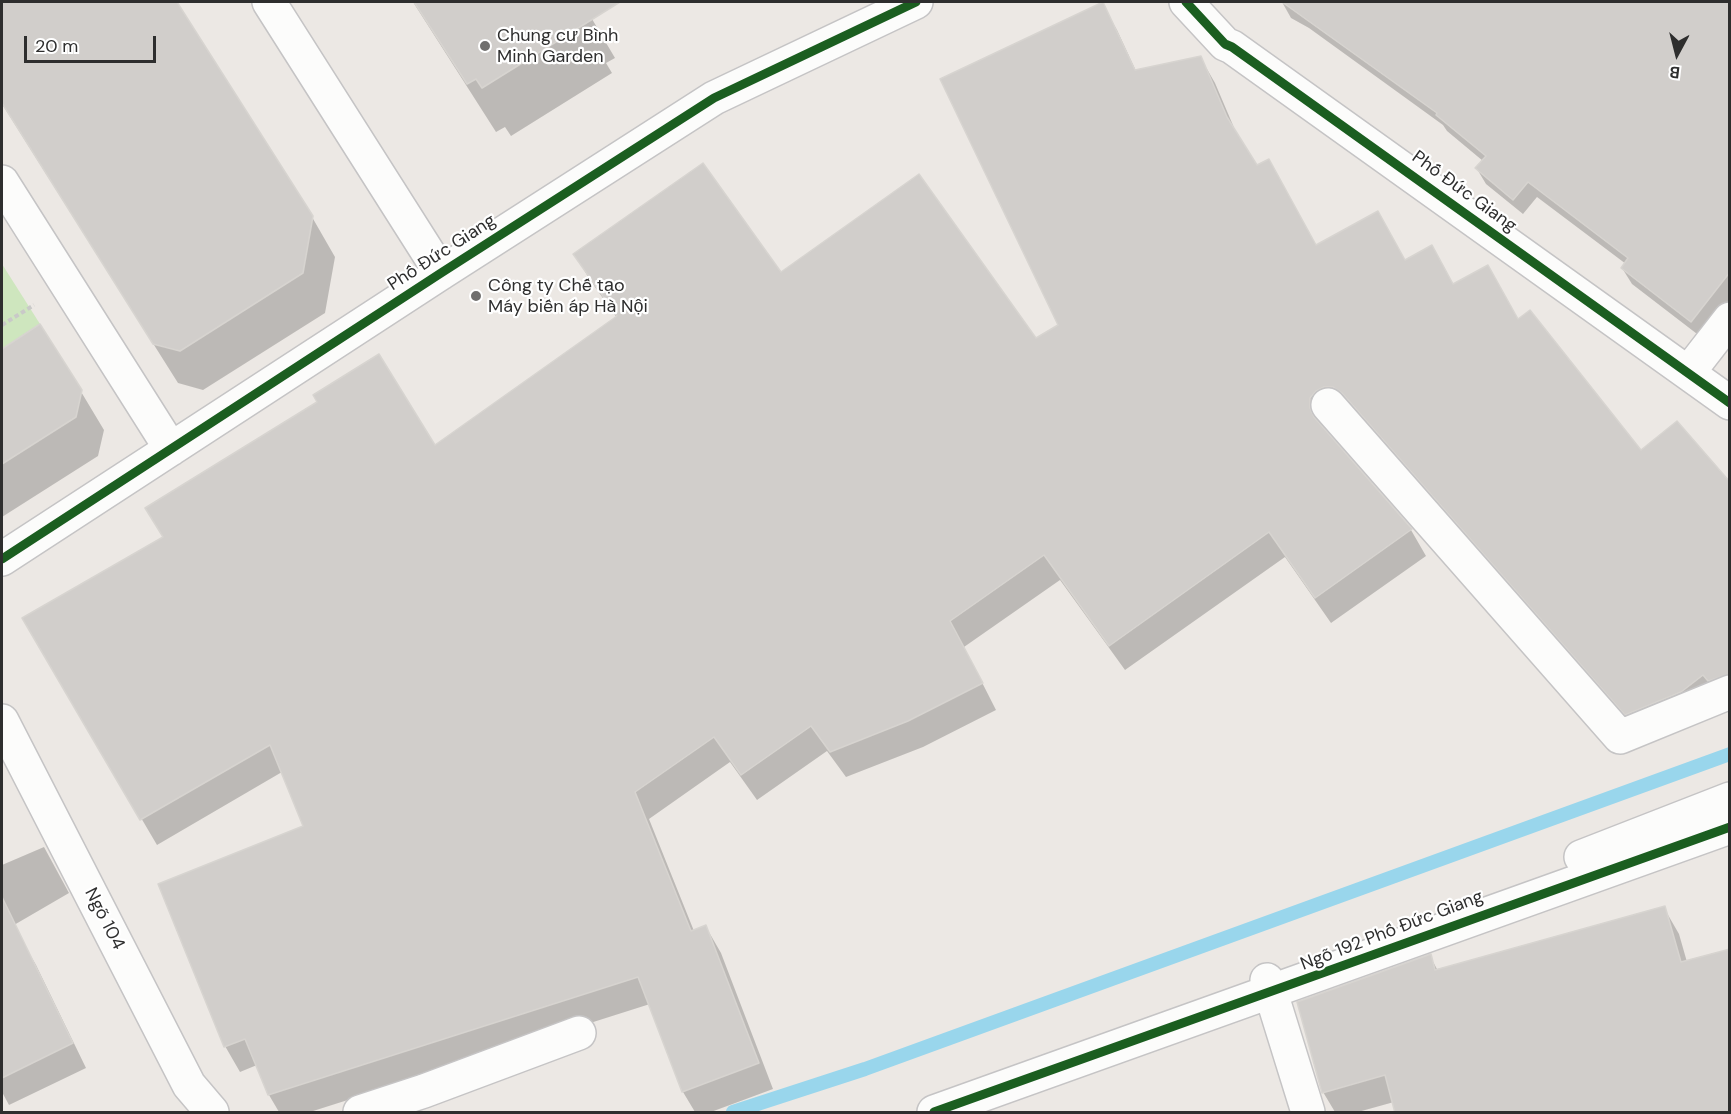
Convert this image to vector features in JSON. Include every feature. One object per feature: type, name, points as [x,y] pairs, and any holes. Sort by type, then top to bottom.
[{"type":"street","points":[[268,2],[441,273]]},
{"type":"street","name":"Phố Đức Giang","points":[[2,559],[714,98],[916,2]]},
{"type":"street","name":"Phố Đức Giang","points":[[1186,2],[1225,44],[1730,403]]},
{"type":"street","points":[[2,182],[171,449]]},
{"type":"street","points":[[1688,373],[1730,319]]},
{"type":"street","points":[[1328,405],[1620,737],[1730,692]]},
{"type":"street","name":"Ngõ 104","points":[[2,721],[189,1085],[212,1113]]},
{"type":"street","name":"Ngõ 192 Phố Đức Giang","points":[[1024,1080],[1052,1055],[1269,985],[1730,799]]},
{"type":"street","points":[[934,1113],[1269,985],[1730,827]]},
{"type":"street","points":[[1269,985],[1308,1113]]},
{"type":"street","points":[[360,1113],[579,1033]]},
{"type":"street","points":[[993,1113],[1024,1080]]},
{"type":"path","points":[[2,325],[36,304]]},
{"type":"green space","points":[[2,264],[40,324],[2,349]]},
{"type":"building","points":[[2,2],[177,2],[313,216],[303,273],[180,351],[153,344],[2,103]]},
{"type":"building","name":"Chung cư Bình Minh Garden","points":[[414,2],[620,2],[482,88],[476,79],[467,84]]},
{"type":"building","points":[[1103,2],[1135,70],[1201,56],[1227,117],[1257,165],[1269,159],[1316,245],[1378,211],[1405,260],[1432,245],[1453,284],[1488,265],[1518,319],[1530,310],[1641,450],[1677,421],[1730,482],[1730,674],[1708,681],[1703,675],[1681,692],[1625,715],[1342,393],[1333,387],[1324,387],[1310,398],[1310,408],[1314,417],[1412,529],[1315,598],[1269,532],[1109,646],[1044,555],[950,621],[983,683],[908,721],[830,752],[811,726],[741,775],[714,737],[635,792],[691,931],[706,925],[759,1063],[682,1092],[638,977],[268,1095],[245,1039],[224,1047],[158,884],[303,826],[270,745],[140,820],[22,618],[163,537],[145,508],[317,402],[313,395],[379,354],[435,445],[617,316],[573,254],[703,163],[781,272],[919,174],[1036,338],[1058,325],[940,79]]},
{"type":"building","points":[[1282,2],[1730,2],[1730,272],[1691,322],[1621,268],[1628,258],[1528,182],[1513,200],[1475,168],[1486,156],[1436,115],[1437,113]]},
{"type":"building","points":[[40,324],[82,390],[76,417],[2,464],[2,349]]},
{"type":"building","points":[[2,897],[73,1043],[2,1078]]},
{"type":"building","points":[[1665,906],[1681,962],[1730,949],[1730,1113],[1395,1113],[1385,1075],[1322,1093],[1297,1002],[1431,954],[1435,970]]},
{"type":"waterway","points":[[733,1112],[865,1069],[1730,754]]},
{"type":"cycle path","points":[[2,559],[714,98],[916,2]]},
{"type":"cycle path","points":[[1186,2],[1225,44],[1730,403]]},
{"type":"cycle path","points":[[934,1112],[1730,827]]},
{"type":"place","name":"Chung cư Bình Minh Garden","points":[[485,46]]},
{"type":"place","name":"Công ty Chế tạo Máy biến áp Hà Nội","points":[[476,296]]}]
